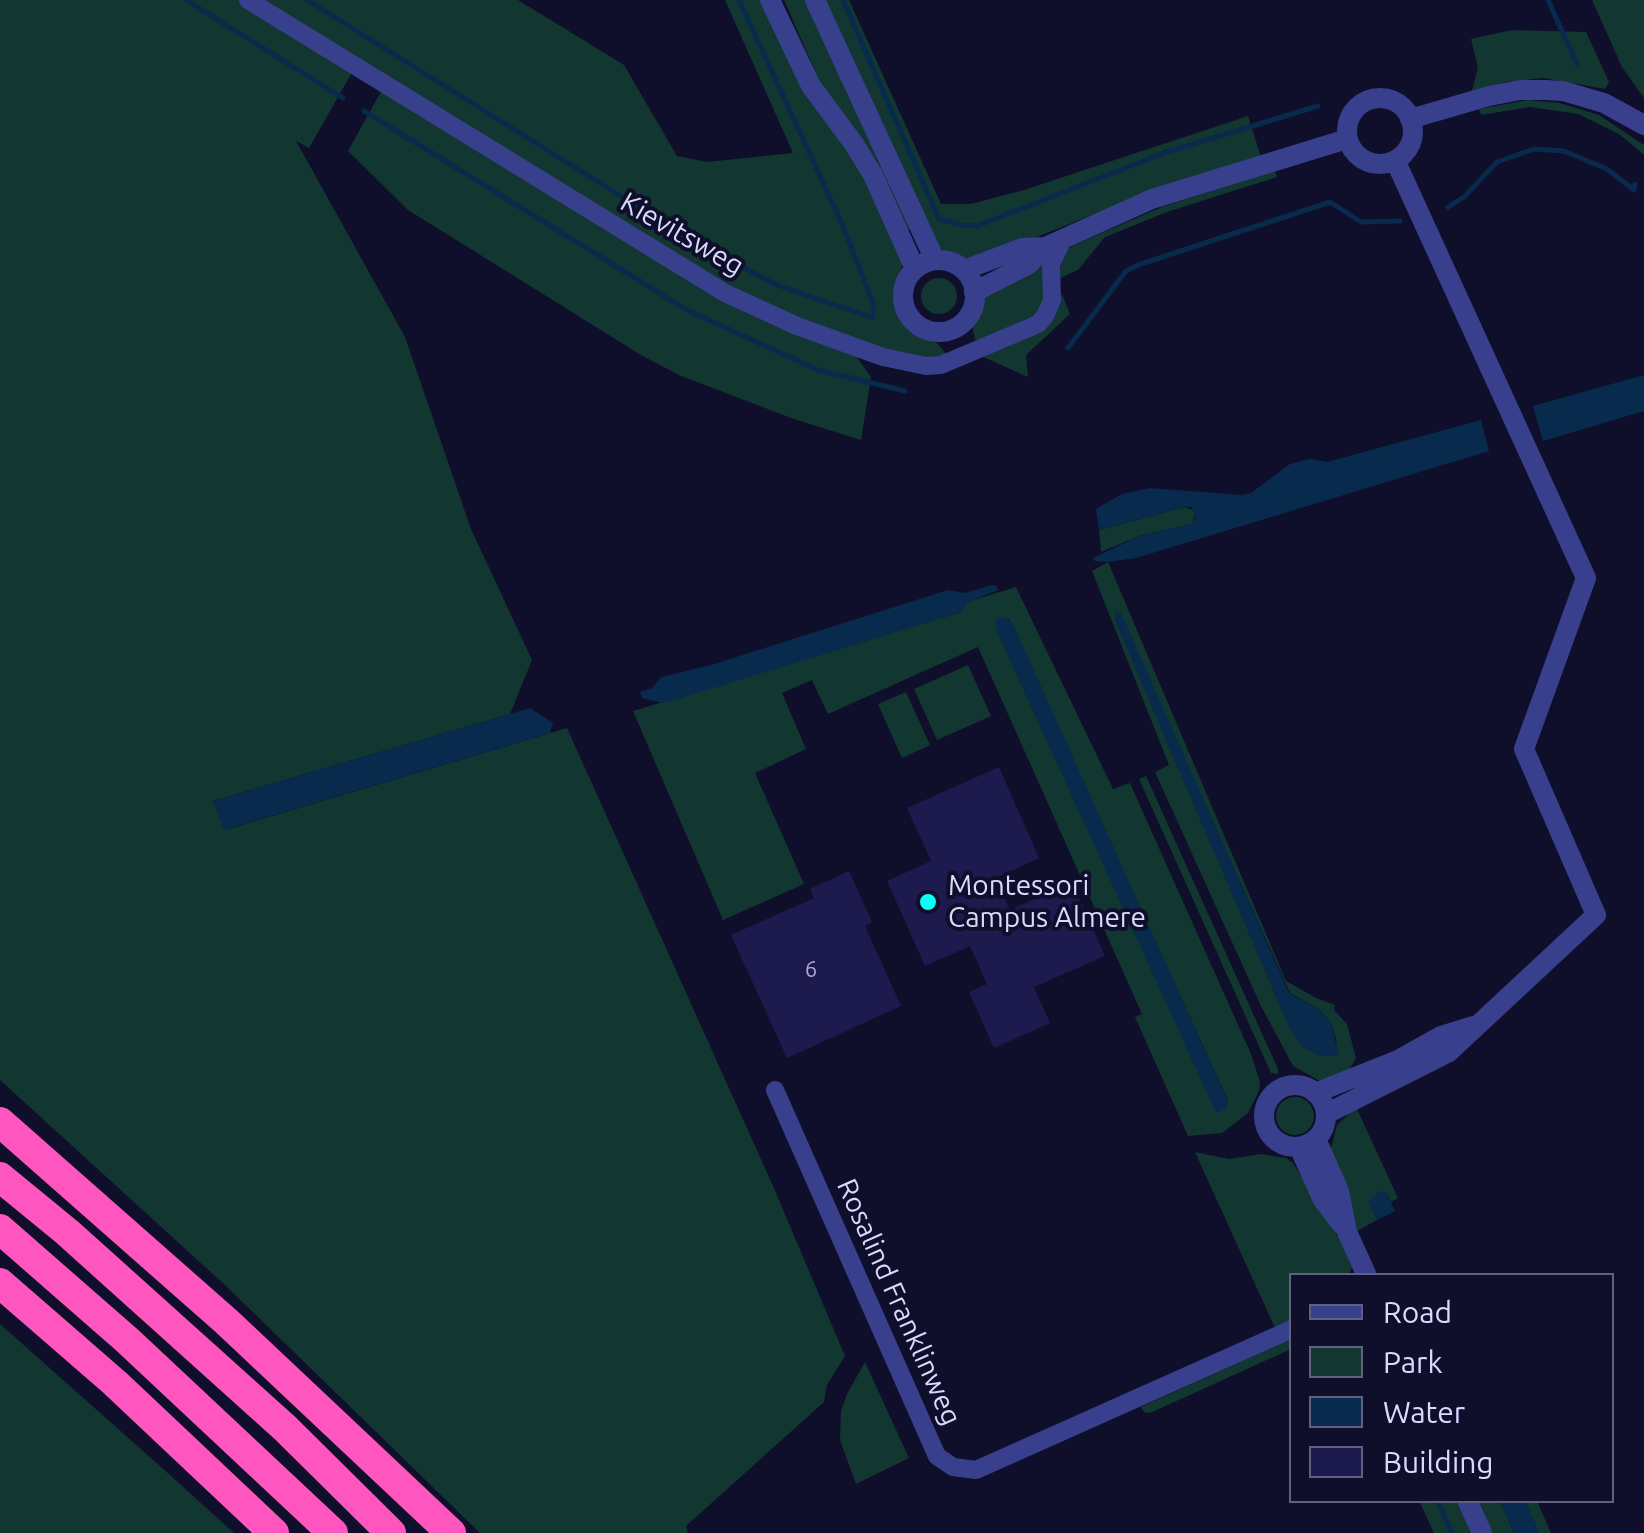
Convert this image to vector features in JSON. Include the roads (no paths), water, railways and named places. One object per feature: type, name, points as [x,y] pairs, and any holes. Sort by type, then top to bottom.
[{"type":"highway","points":[[0,1122],[227,1322],[451,1533]]},
{"type":"highway","points":[[0,1177],[67,1232],[270,1415],[391,1533]]},
{"type":"highway","points":[[0,1229],[127,1340],[334,1533]]},
{"type":"highway","points":[[0,1282],[115,1383],[274,1533]]},
{"type":"street","name":"Kievitsweg","points":[[248,0],[725,293],[797,326],[883,357],[926,366],[942,364],[1038,324],[1052,300],[1054,243]]},
{"type":"street","points":[[770,0],[811,86],[854,144],[925,265]]},
{"type":"street","points":[[815,0],[925,265]]},
{"type":"street","points":[[1410,119],[1488,96],[1545,90],[1604,103],[1644,125]]},
{"type":"street","points":[[1389,100],[1398,104],[1410,119],[1412,138],[1396,160],[1366,162],[1351,148],[1348,120],[1361,104],[1389,100]]},
{"type":"street","points":[[964,270],[1022,248],[1054,243],[1152,200],[1348,139]]},
{"type":"street","points":[[1326,1114],[1449,1052],[1596,915],[1524,749],[1586,578],[1396,160]]},
{"type":"street","points":[[974,292],[1029,264],[1054,243]]},
{"type":"street","points":[[950,262],[964,270],[974,292],[973,306],[962,323],[942,332],[926,330],[912,320],[904,306],[905,282],[925,265],[950,262]]},
{"type":"street","points":[[1316,1092],[1398,1060],[1442,1036],[1480,1024]]},
{"type":"street","points":[[1286,1086],[1316,1092],[1326,1114],[1322,1132],[1307,1143],[1284,1145],[1272,1138],[1265,1125],[1265,1108],[1274,1093],[1286,1086]]},
{"type":"street","name":"Rosalind Franklinweg","points":[[775,1090],[937,1456],[954,1467],[976,1470],[1289,1330]]},
{"type":"street","points":[[1307,1143],[1339,1191],[1347,1232],[1366,1273]]},
{"type":"street","points":[[1468,1503],[1482,1533]]},
{"type":"water","points":[[1644,375],[1644,411],[1543,441],[1533,406]]},
{"type":"water","points":[[1481,420],[1489,451],[1136,558],[1108,562],[1093,558],[1139,536],[1192,524],[1195,518],[1192,507],[1184,507],[1099,530],[1096,509],[1122,494],[1150,488],[1251,493],[1290,464],[1309,459],[1327,462]]},
{"type":"water","points":[[992,585],[998,590],[968,602],[961,612],[674,700],[662,703],[642,698],[640,692],[652,688],[661,677],[711,665],[948,590],[965,593]]},
{"type":"water","points":[[1115,611],[1121,613],[1289,993],[1319,1009],[1331,1023],[1339,1056],[1320,1056],[1302,1047],[1289,1026],[1115,619]]},
{"type":"water","points":[[1004,617],[1013,624],[1228,1102],[1226,1108],[1216,1113],[997,631],[998,618]]},
{"type":"water","points":[[530,708],[553,723],[550,733],[224,830],[213,801]]},
{"type":"water","points":[[1380,1191],[1386,1192],[1395,1211],[1377,1220],[1369,1201]]},
{"type":"water","points":[[1501,1503],[1526,1503],[1539,1533],[1514,1533]]},
{"type":"waterway","points":[[186,0],[343,98]]},
{"type":"waterway","points":[[307,0],[691,240],[777,285],[873,318],[873,303],[842,224],[739,0]]},
{"type":"waterway","points":[[843,0],[939,219],[962,225],[977,226],[1164,153],[1318,106]]},
{"type":"waterway","points":[[1548,0],[1578,66]]},
{"type":"waterway","points":[[364,111],[687,310],[818,370],[905,391]]},
{"type":"waterway","points":[[1448,207],[1464,197],[1497,162],[1534,149],[1564,151],[1607,169],[1634,190],[1635,184]]},
{"type":"waterway","points":[[1068,348],[1126,271],[1138,265],[1330,202],[1361,222],[1400,221]]},
{"type":"waterway","points":[[1438,1503],[1452,1533]]},
{"type":"place","name":"Montessori Campus Almere","points":[[928,902]]}]
